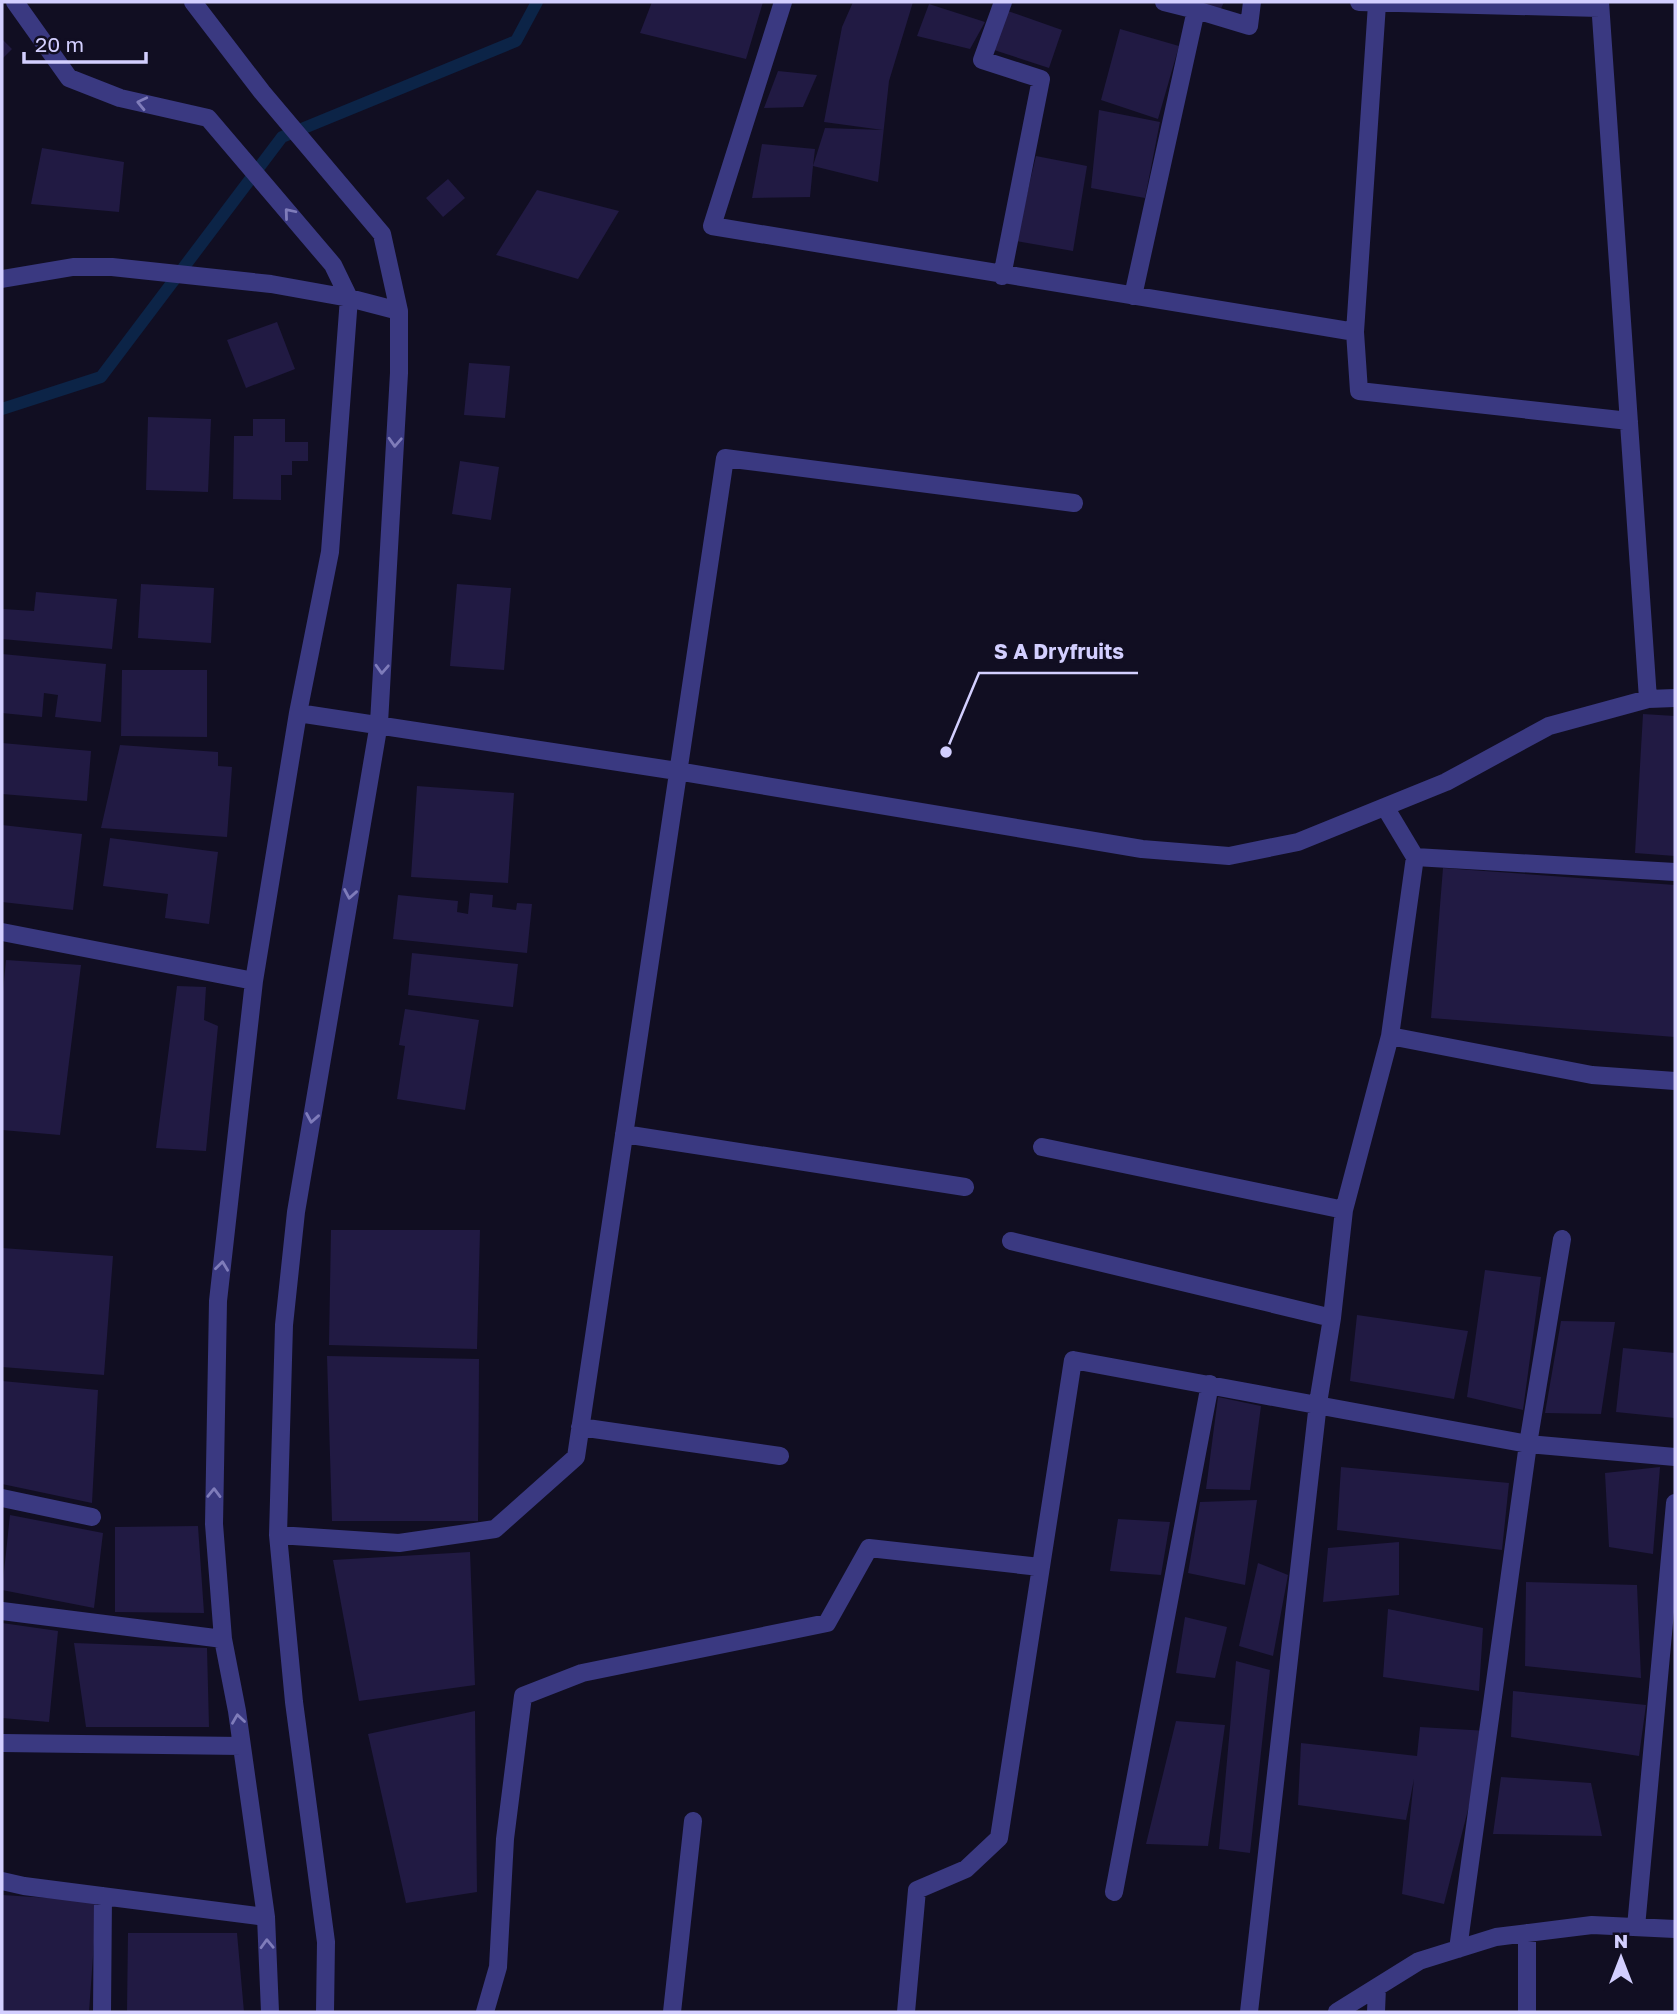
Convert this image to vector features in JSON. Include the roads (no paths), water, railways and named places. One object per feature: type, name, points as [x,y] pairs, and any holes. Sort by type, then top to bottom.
[{"type":"street","points":[[15,2],[69,78],[120,98],[208,118],[333,265],[349,298],[330,552],[298,713],[254,981],[218,1301],[214,1524],[223,1639],[242,1746],[266,1917],[270,2012]]},
{"type":"street","points":[[193,2],[262,92],[382,234],[399,311],[399,373],[379,723],[296,1212],[284,1325],[278,1535],[294,1702],[326,1942],[325,2012]]},
{"type":"street","points":[[783,2],[712,226],[1002,276],[1355,332]]},
{"type":"street","points":[[1002,276],[1041,79],[982,60],[1003,2]]},
{"type":"street","points":[[1164,2],[1249,26],[1252,2]]},
{"type":"street","points":[[1629,421],[1359,391],[1355,332],[1368,3],[1600,5],[1629,421],[1648,699]]},
{"type":"street","points":[[1133,296],[1196,10]]},
{"type":"street","points":[[2,279],[73,267],[112,267],[271,284],[349,298],[399,311]]},
{"type":"street","points":[[278,1535],[399,1543],[495,1529],[576,1457],[725,458],[1074,503]]},
{"type":"street","points":[[298,713],[379,723],[677,771],[1142,849],[1229,856],[1298,842],[1385,807],[1446,782],[1549,726],[1648,699],[1675,698]]},
{"type":"street","points":[[1249,2012],[1318,1403],[1332,1318],[1344,1210],[1390,1036],[1415,857],[1385,807]]},
{"type":"street","points":[[1415,857],[1675,872]]},
{"type":"street","points":[[2,932],[254,981]]},
{"type":"street","points":[[1390,1036],[1592,1075],[1675,1081]]},
{"type":"street","points":[[624,1134],[965,1187]]},
{"type":"street","points":[[1042,1147],[1344,1210]]},
{"type":"street","points":[[1458,1948],[1528,1444],[1562,1239]]},
{"type":"street","points":[[1011,1241],[1332,1318]]},
{"type":"street","points":[[906,2012],[917,1890],[967,1869],[999,1838],[1073,1360],[1318,1403],[1528,1444],[1675,1457]]},
{"type":"street","points":[[1114,1892],[1210,1384]]},
{"type":"street","points":[[580,1427],[780,1456]]},
{"type":"street","points":[[2,1498],[92,1517]]},
{"type":"street","points":[[1636,1927],[1675,1503]]},
{"type":"street","points":[[485,2012],[498,1967],[505,1839],[523,1696],[582,1673],[827,1623],[869,1548],[1040,1567]]},
{"type":"street","points":[[2,1611],[223,1639]]},
{"type":"street","points":[[2,1743],[242,1746]]},
{"type":"street","points":[[672,2012],[693,1821]]},
{"type":"street","points":[[2,1881],[266,1917]]},
{"type":"street","points":[[102,2012],[103,1896]]},
{"type":"street","points":[[1337,2012],[1419,1961],[1496,1937],[1592,1925],[1675,1929]]},
{"type":"street","points":[[1527,1933],[1527,2012]]},
{"type":"street","points":[[1376,2012],[1377,1987]]},
{"type":"waterway","points":[[2,409],[101,377],[282,137],[516,41],[537,2]]},
{"type":"place","name":"S A Dryfruits","points":[[946,752]]}]
